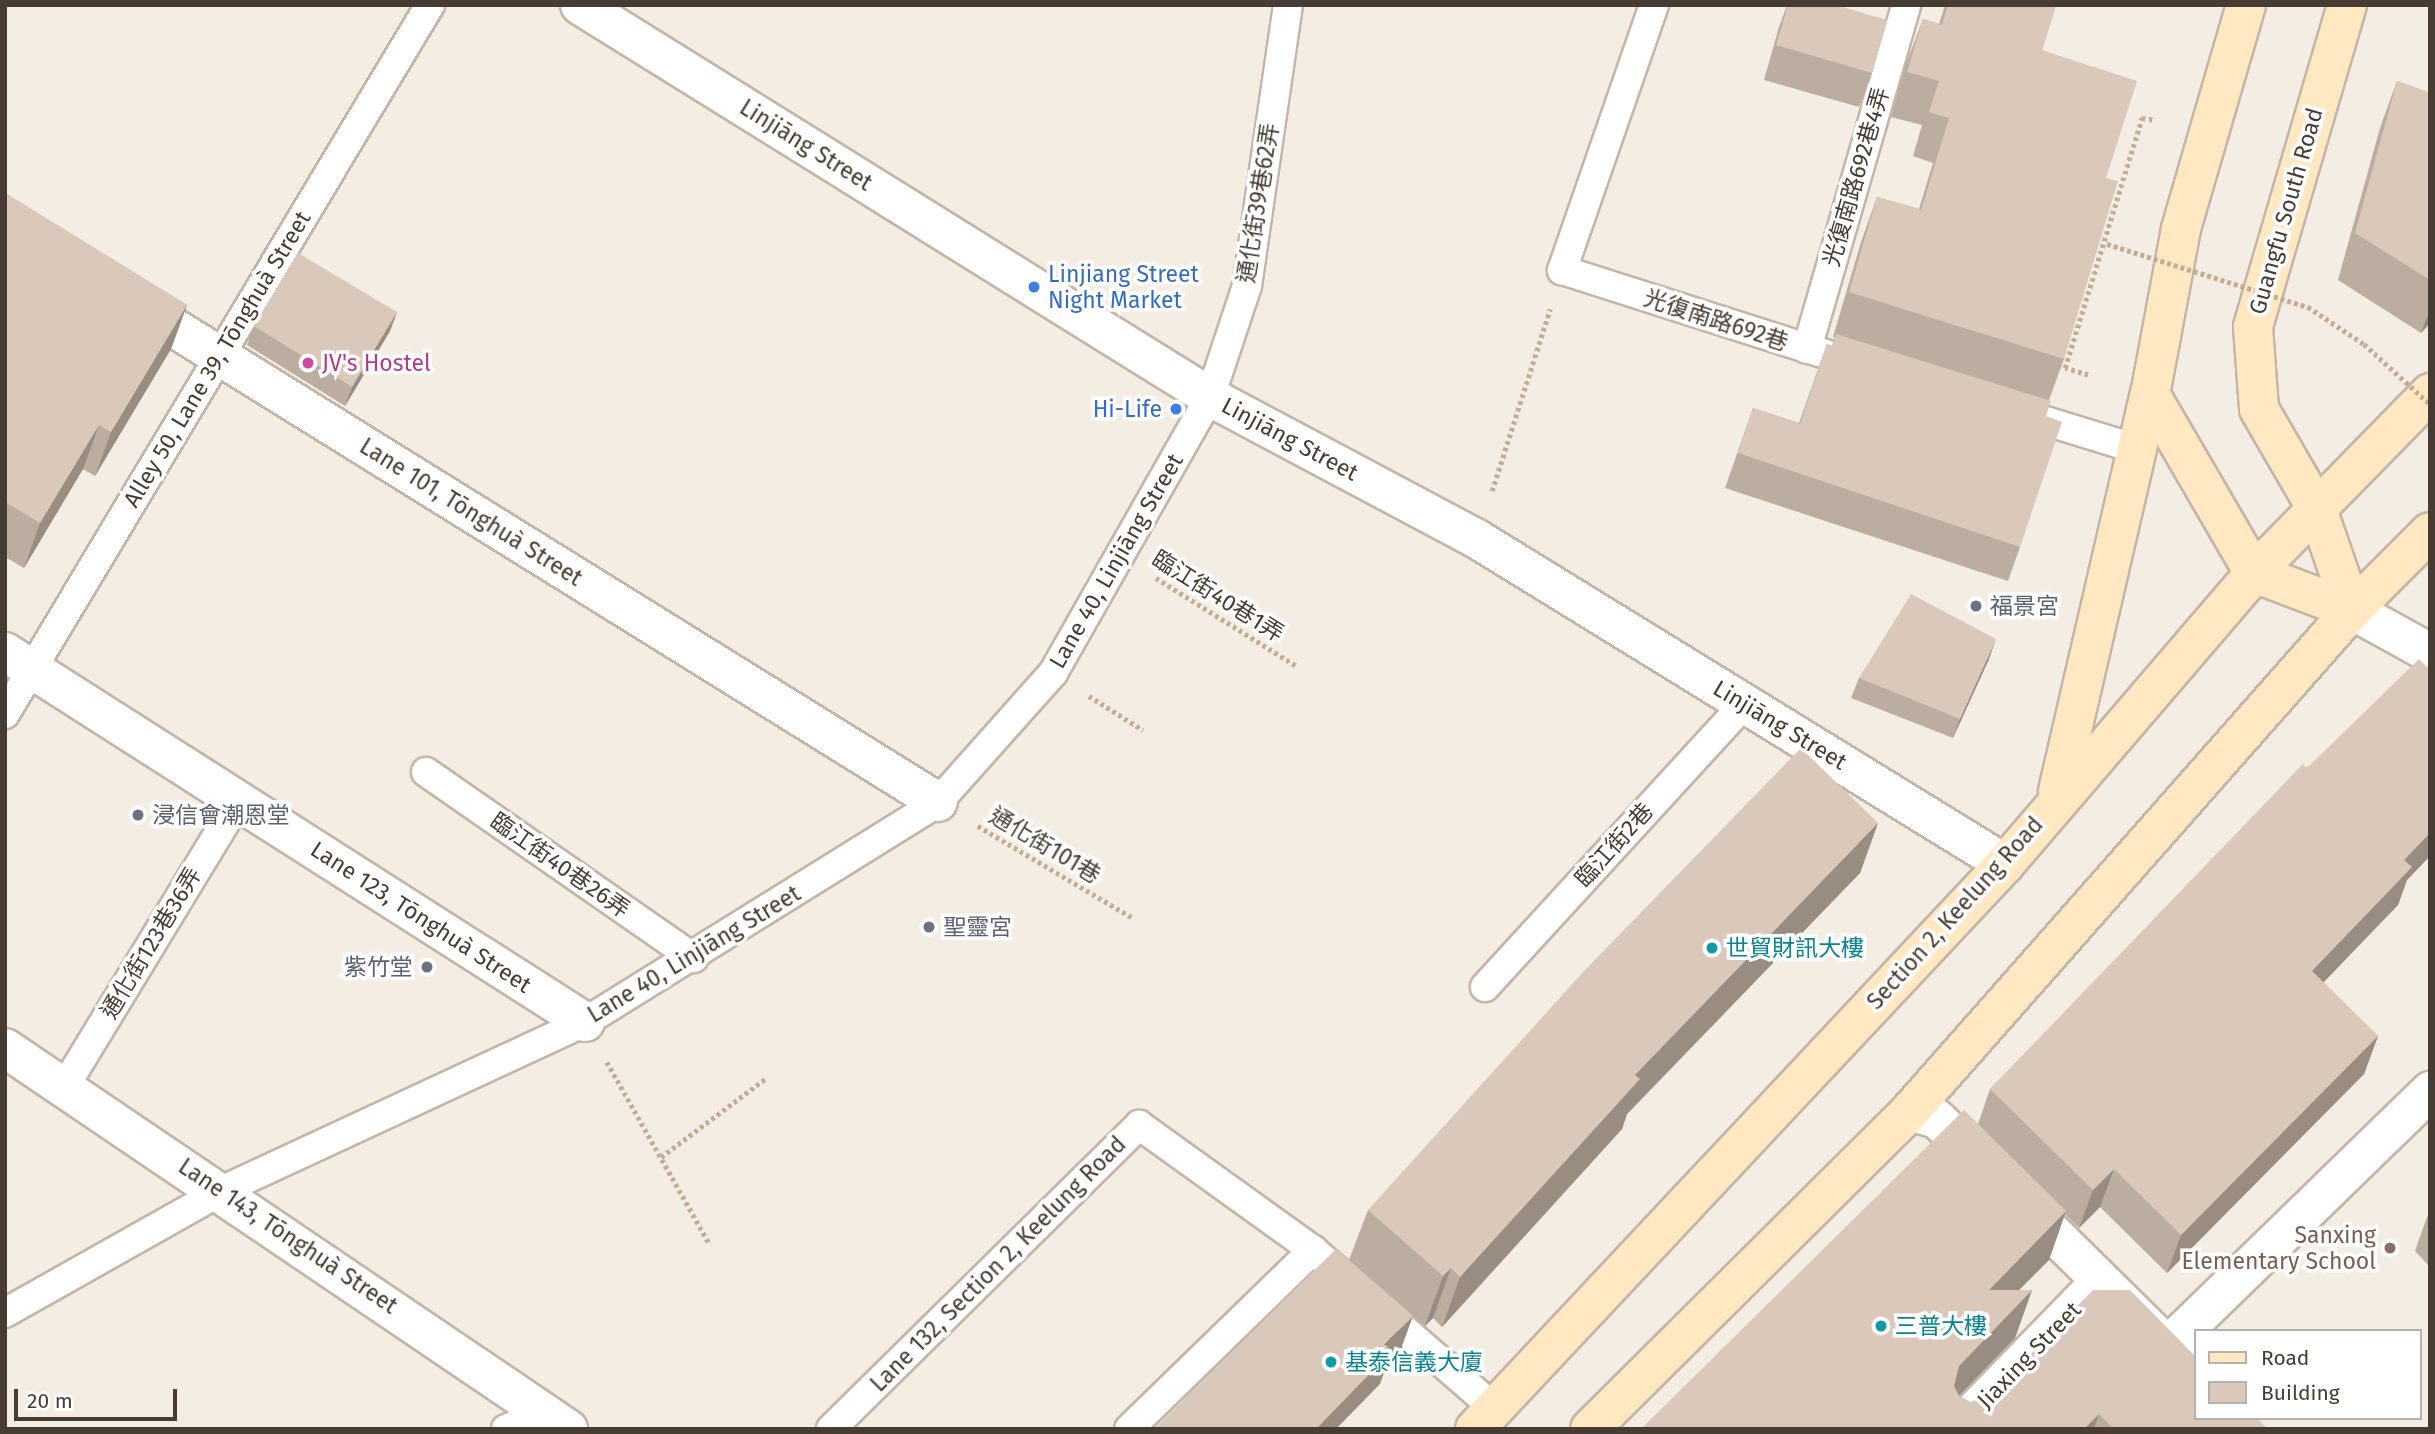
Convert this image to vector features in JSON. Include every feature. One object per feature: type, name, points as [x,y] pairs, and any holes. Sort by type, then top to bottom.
[{"type":"main road","points":[[2057,799],[2150,394],[2180,229],[2246,5]]},
{"type":"main road","name":"Guangfu South Road","points":[[2347,5],[2253,327],[2259,409],[2317,509],[2352,610]]},
{"type":"main road","name":"Section 2, Keelung Road","points":[[1485,1419],[2006,864],[2057,799],[2254,573],[2430,393]]},
{"type":"main road","points":[[2150,394],[2254,573],[2352,610]]},
{"type":"main road","points":[[1590,1429],[1910,1111],[2352,610],[2430,532]]},
{"type":"street","name":"Linjiāng Street","points":[[580,5],[1210,397],[1477,539],[2006,864]]},
{"type":"street","name":"Lane 101, Tōnghuà Street","points":[[100,281],[938,802]]},
{"type":"street","points":[[2352,610],[2430,653]]},
{"type":"street","name":"Lane 123, Tōnghuà Street","points":[[19,661],[584,1022]]},
{"type":"street","name":"Lane 143, Tōnghuà Street","points":[[5,1048],[223,1190],[557,1421]]},
{"type":"street","points":[[2168,1346],[2430,1091]]},
{"type":"street","points":[[1910,1111],[1937,1119],[2194,1373]]},
{"type":"street","name":"Jiaxing Street","points":[[1957,1429],[2101,1281]]},
{"type":"lane","name":"Alley 50, Lane 39, Tōnghuà Street","points":[[5,713],[19,661],[218,356],[430,5]]},
{"type":"lane","name":"通化街39巷62弄","points":[[1210,397],[1247,286],[1288,5]]},
{"type":"lane","points":[[1562,270],[1654,5]]},
{"type":"lane","name":"光復南路692巷4弄","points":[[1807,349],[1906,5]]},
{"type":"lane","name":"光復南路692巷","points":[[1562,270],[1887,373]]},
{"type":"lane","name":"Lane 40, Linjiāng Street","points":[[5,1313],[223,1190],[584,1022],[694,957],[938,802],[1053,673],[1210,397]]},
{"type":"lane","points":[[1994,406],[2137,449]]},
{"type":"lane","name":"臨江街2巷","points":[[1485,986],[1744,704]]},
{"type":"lane","name":"臨江街40巷26弄","points":[[426,772],[694,957]]},
{"type":"lane","name":"通化街123巷36弄","points":[[65,1086],[238,801]]},
{"type":"lane","name":"Lane 132, Section 2, Keelung Road","points":[[831,1429],[1139,1125],[1313,1250],[1485,1419]]},
{"type":"lane","points":[[1129,1429],[1313,1250]]},
{"type":"lane","points":[[506,1429],[557,1421]]},
{"type":"path","points":[[2088,375],[2065,368],[2107,244],[2142,118],[2156,120]]},
{"type":"path","points":[[2107,244],[2308,307],[2390,365],[2430,404]]},
{"type":"path","points":[[1477,539],[1562,270]]},
{"type":"path","name":"臨江街40巷1弄","points":[[1120,555],[1298,667]]},
{"type":"path","points":[[1053,673],[1143,730]]},
{"type":"path","name":"通化街101巷","points":[[938,802],[1133,918]]},
{"type":"path","points":[[584,1022],[710,1245]]},
{"type":"path","points":[[661,1157],[765,1079]]},
{"type":"building","points":[[1788,5],[1836,5],[1887,20],[1872,73],[1776,45]]},
{"type":"building","points":[[1948,5],[2056,5],[2042,50],[2137,81],[2106,178],[2118,181],[2064,359],[1849,292],[1877,197],[1921,210],[1949,118],[1929,112],[1939,81],[1907,72],[1923,19],[1942,25]]},
{"type":"building","points":[[2397,81],[2430,93],[2430,280],[2355,233]]},
{"type":"building","points":[[5,193],[187,305],[111,432],[99,425],[40,523],[5,502]]},
{"type":"building","points":[[298,253],[397,312],[352,387],[254,326]]},
{"type":"building","points":[[1836,334],[2051,401],[2046,416],[2062,422],[2020,547],[1738,453],[1753,408],[1800,424],[1827,344],[1833,346]]},
{"type":"building","points":[[1911,594],[1996,639],[1960,719],[1859,678]]},
{"type":"building","points":[[2419,659],[2430,670],[2430,833],[2404,860],[2412,867],[2312,971],[2378,1036],[2181,1235],[2114,1169],[2093,1190],[1990,1089],[2303,764],[2307,768]]},
{"type":"building","points":[[1801,748],[1878,823],[1635,1075],[1640,1079],[1460,1277],[1451,1268],[1443,1276],[1368,1210],[1584,971]]},
{"type":"building","points":[[1964,1110],[2066,1211],[1989,1290],[2032,1290],[1959,1366],[1954,1386],[1959,1396],[1970,1402],[1990,1396],[2093,1290],[2130,1290],[2194,1355],[2194,1420],[2259,1420],[2268,1429],[2114,1429],[2099,1414],[2084,1429],[1641,1429]]},
{"type":"building","points":[[1336,1249],[1413,1316],[1384,1344],[1392,1351],[1316,1429],[1154,1429]]},
{"type":"place","name":"Linjiang Street Night Market","points":[[1034,287]]},
{"type":"place","name":"JV's Hostel","points":[[308,363]]},
{"type":"place","name":"Hi-Life","points":[[1176,409]]},
{"type":"place","name":"福景宮","points":[[1976,606]]},
{"type":"place","name":"浸信會潮恩堂","points":[[138,815]]},
{"type":"place","name":"聖靈宮","points":[[929,927]]},
{"type":"place","name":"世貿財訊大樓","points":[[1712,948]]},
{"type":"place","name":"紫竹堂","points":[[427,967]]},
{"type":"place","name":"Sanxing Elementary School","points":[[2390,1248]]},
{"type":"place","name":"三普大樓","points":[[1881,1326]]},
{"type":"place","name":"基泰信義大廈","points":[[1331,1362]]}]
